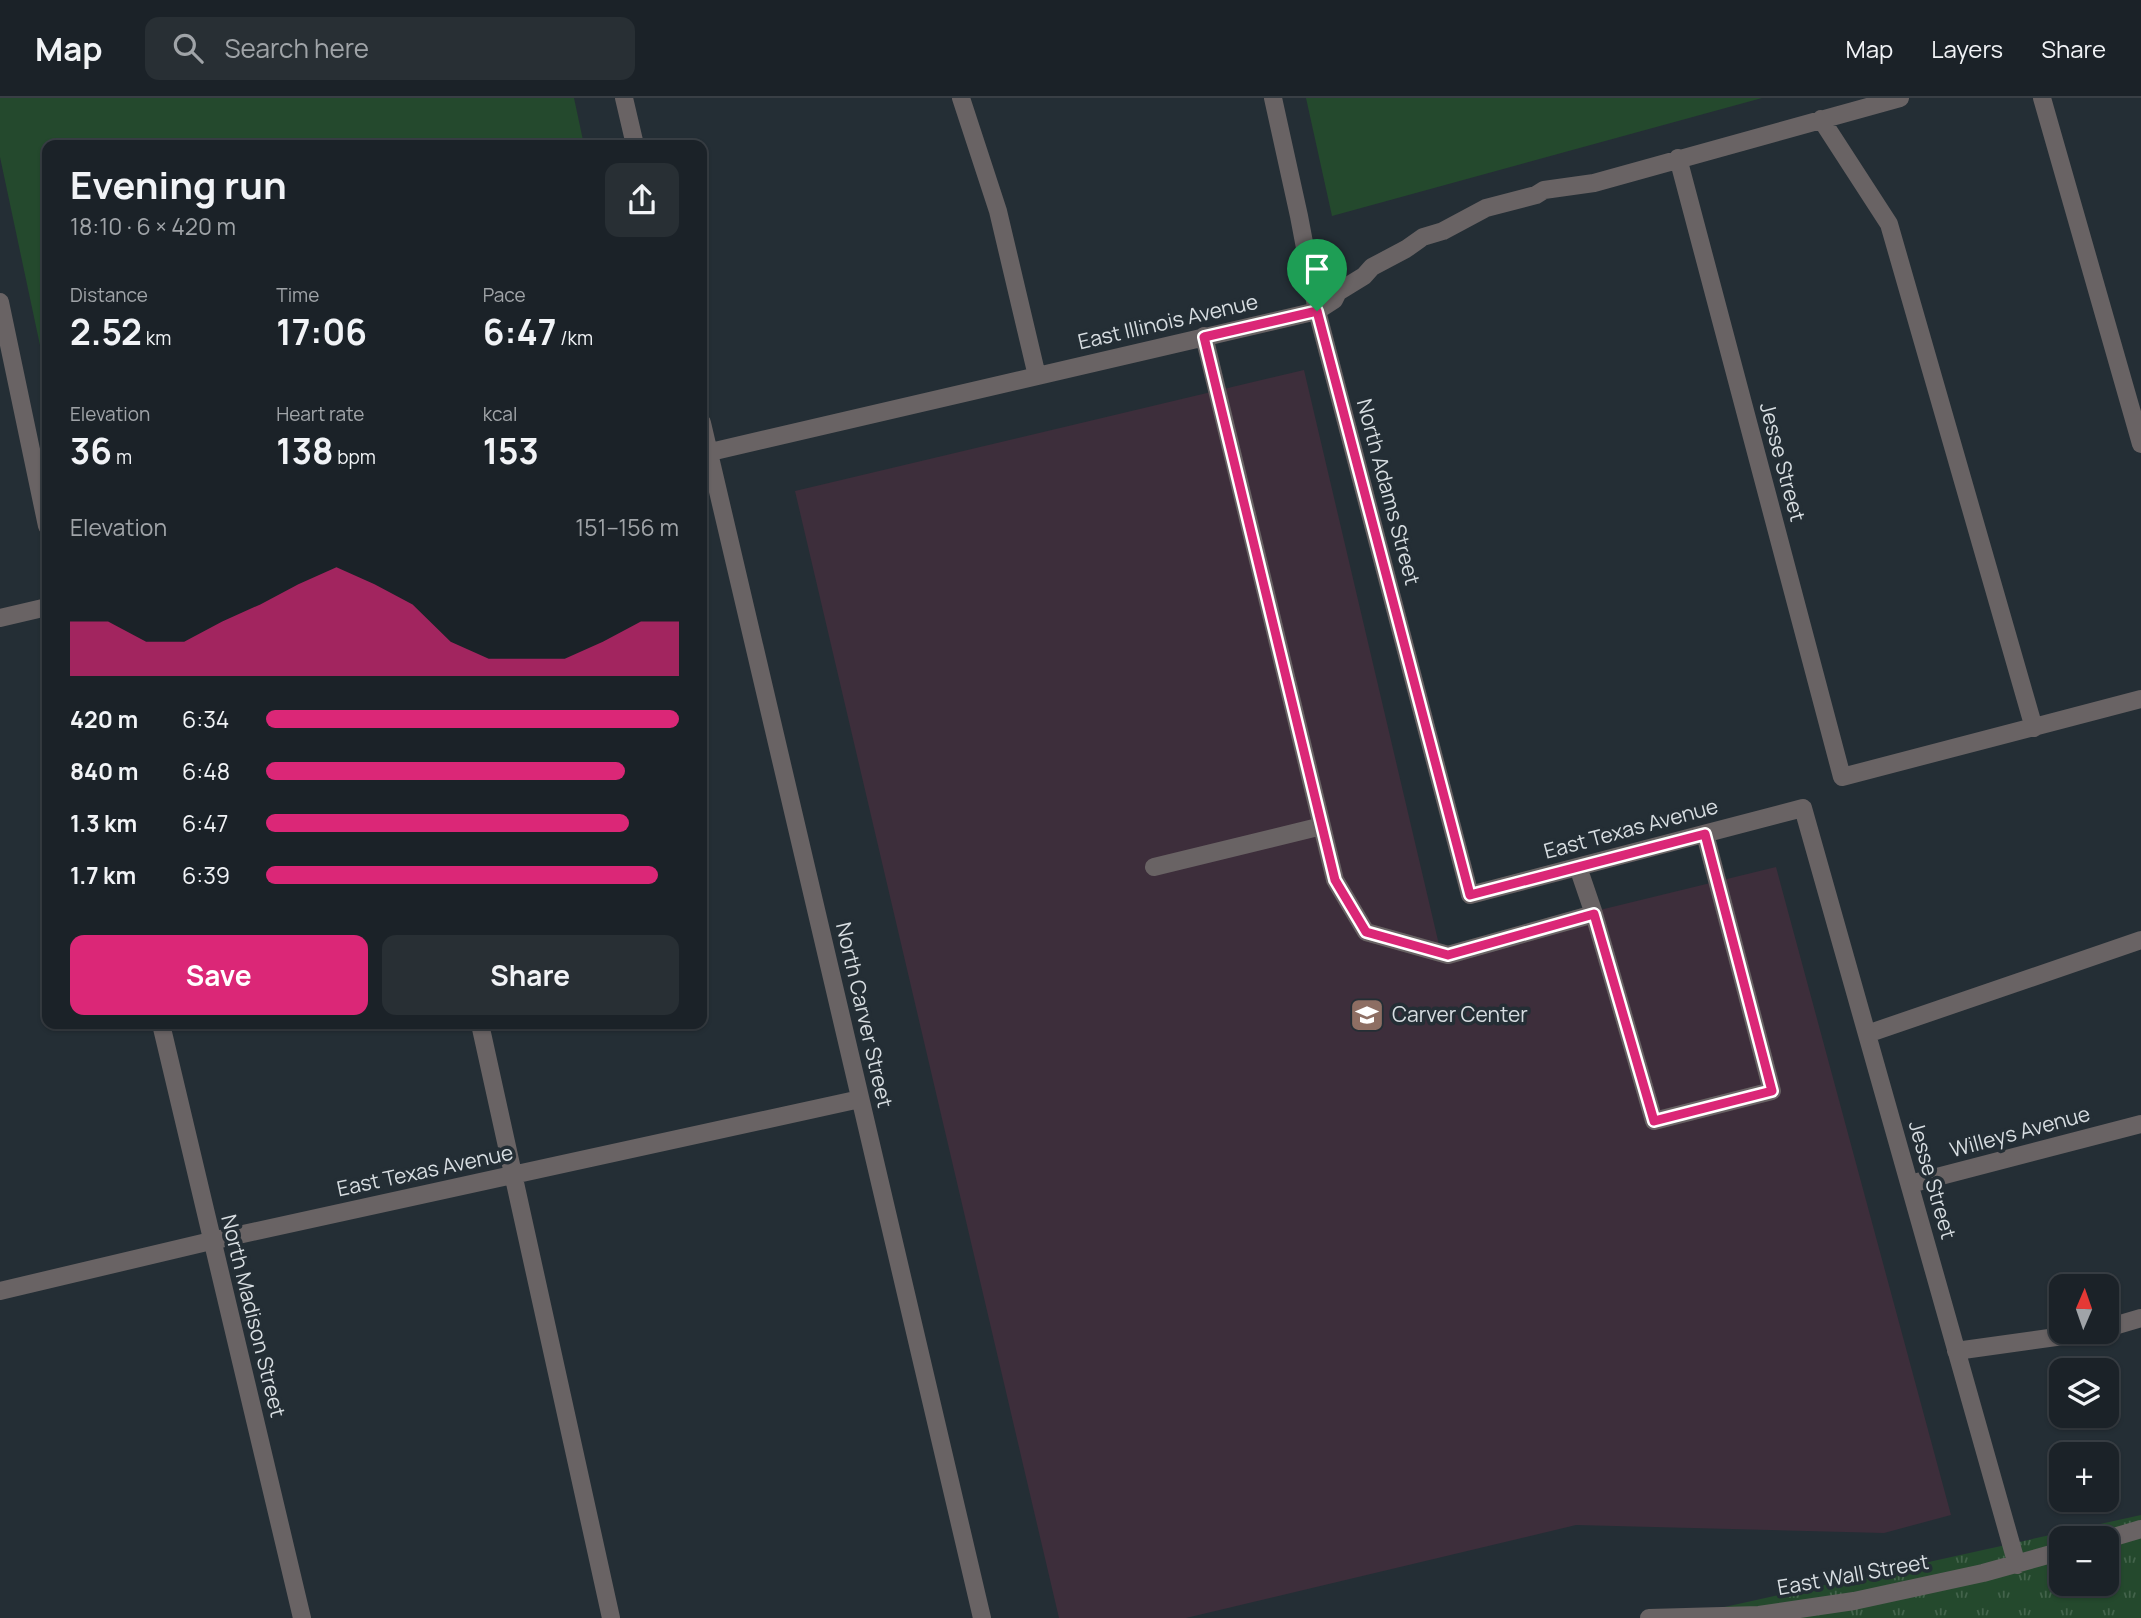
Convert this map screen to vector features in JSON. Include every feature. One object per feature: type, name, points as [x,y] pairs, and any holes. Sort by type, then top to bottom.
[{"type":"street","points":[[624,98],[634,140]]},
{"type":"street","points":[[961,98],[998,211],[1037,376]]},
{"type":"street","name":"North Adams Street","points":[[1273,98],[1317,311],[1470,895]]},
{"type":"street","name":"East Illinois Avenue","points":[[707,453],[1317,311],[1372,267],[1423,237],[1443,231],[1486,208],[1536,195],[1544,190],[1594,183],[1900,98]]},
{"type":"street","points":[[2042,98],[2141,444]]},
{"type":"street","points":[[1821,119],[1889,225],[2034,727],[2141,699]]},
{"type":"street","name":"Jesse Street","points":[[1678,158],[1842,777],[2034,727]]},
{"type":"street","points":[[0,302],[42,502]]},
{"type":"street","points":[[1204,337],[1335,880],[1366,932],[1448,955],[1594,914]]},
{"type":"street","name":"North Carver Street","points":[[707,461],[982,1618]]},
{"type":"street","points":[[0,618],[42,608]]},
{"type":"street","name":"Jesse Street","points":[[1803,808],[2017,1565]]},
{"type":"street","name":"East Texas Avenue","points":[[1470,895],[1803,808]]},
{"type":"street","points":[[1154,867],[1322,826]]},
{"type":"street","points":[[1578,867],[1654,1121],[1772,1091],[1705,834]]},
{"type":"street","points":[[1867,1034],[2141,940]]},
{"type":"street","name":"North Madison Street","points":[[162,1029],[302,1618]]},
{"type":"street","points":[[481,1029],[611,1618]]},
{"type":"street","name":"East Texas Avenue","points":[[0,1291],[211,1241],[860,1099]]},
{"type":"street","name":"Willeys Avenue","points":[[1910,1184],[2141,1124]]},
{"type":"street","points":[[2119,1324],[2141,1318]]},
{"type":"street","points":[[1956,1351],[2049,1338]]},
{"type":"street","points":[[2119,1535],[2141,1529]]},
{"type":"street","name":"East Wall Street","points":[[1648,1618],[1759,1615],[1854,1601],[2017,1565],[2049,1555]]},
{"type":"shaded area","name":"Carver Center","points":[[1304,370],[1440,949],[1776,867],[1951,1515],[1884,1533],[1576,1525],[1186,1618],[1059,1618],[795,491]]},
{"type":"green space","points":[[0,98],[574,98],[583,140],[42,140],[41,350],[0,157]]},
{"type":"green space","points":[[1306,98],[1762,98],[1332,216]]},
{"type":"green space","points":[[2141,1515],[2141,1618],[1684,1616],[2049,1535],[2049,1596],[2119,1596],[2119,1526],[2091,1526]]},
{"type":"place","name":"Carver Center","points":[[1367,1015]]},
{"type":"route","points":[[1317,311],[1470,895],[1705,834],[1772,1091],[1654,1121],[1594,914],[1448,955],[1366,932],[1335,880],[1204,337],[1317,311]]}]
